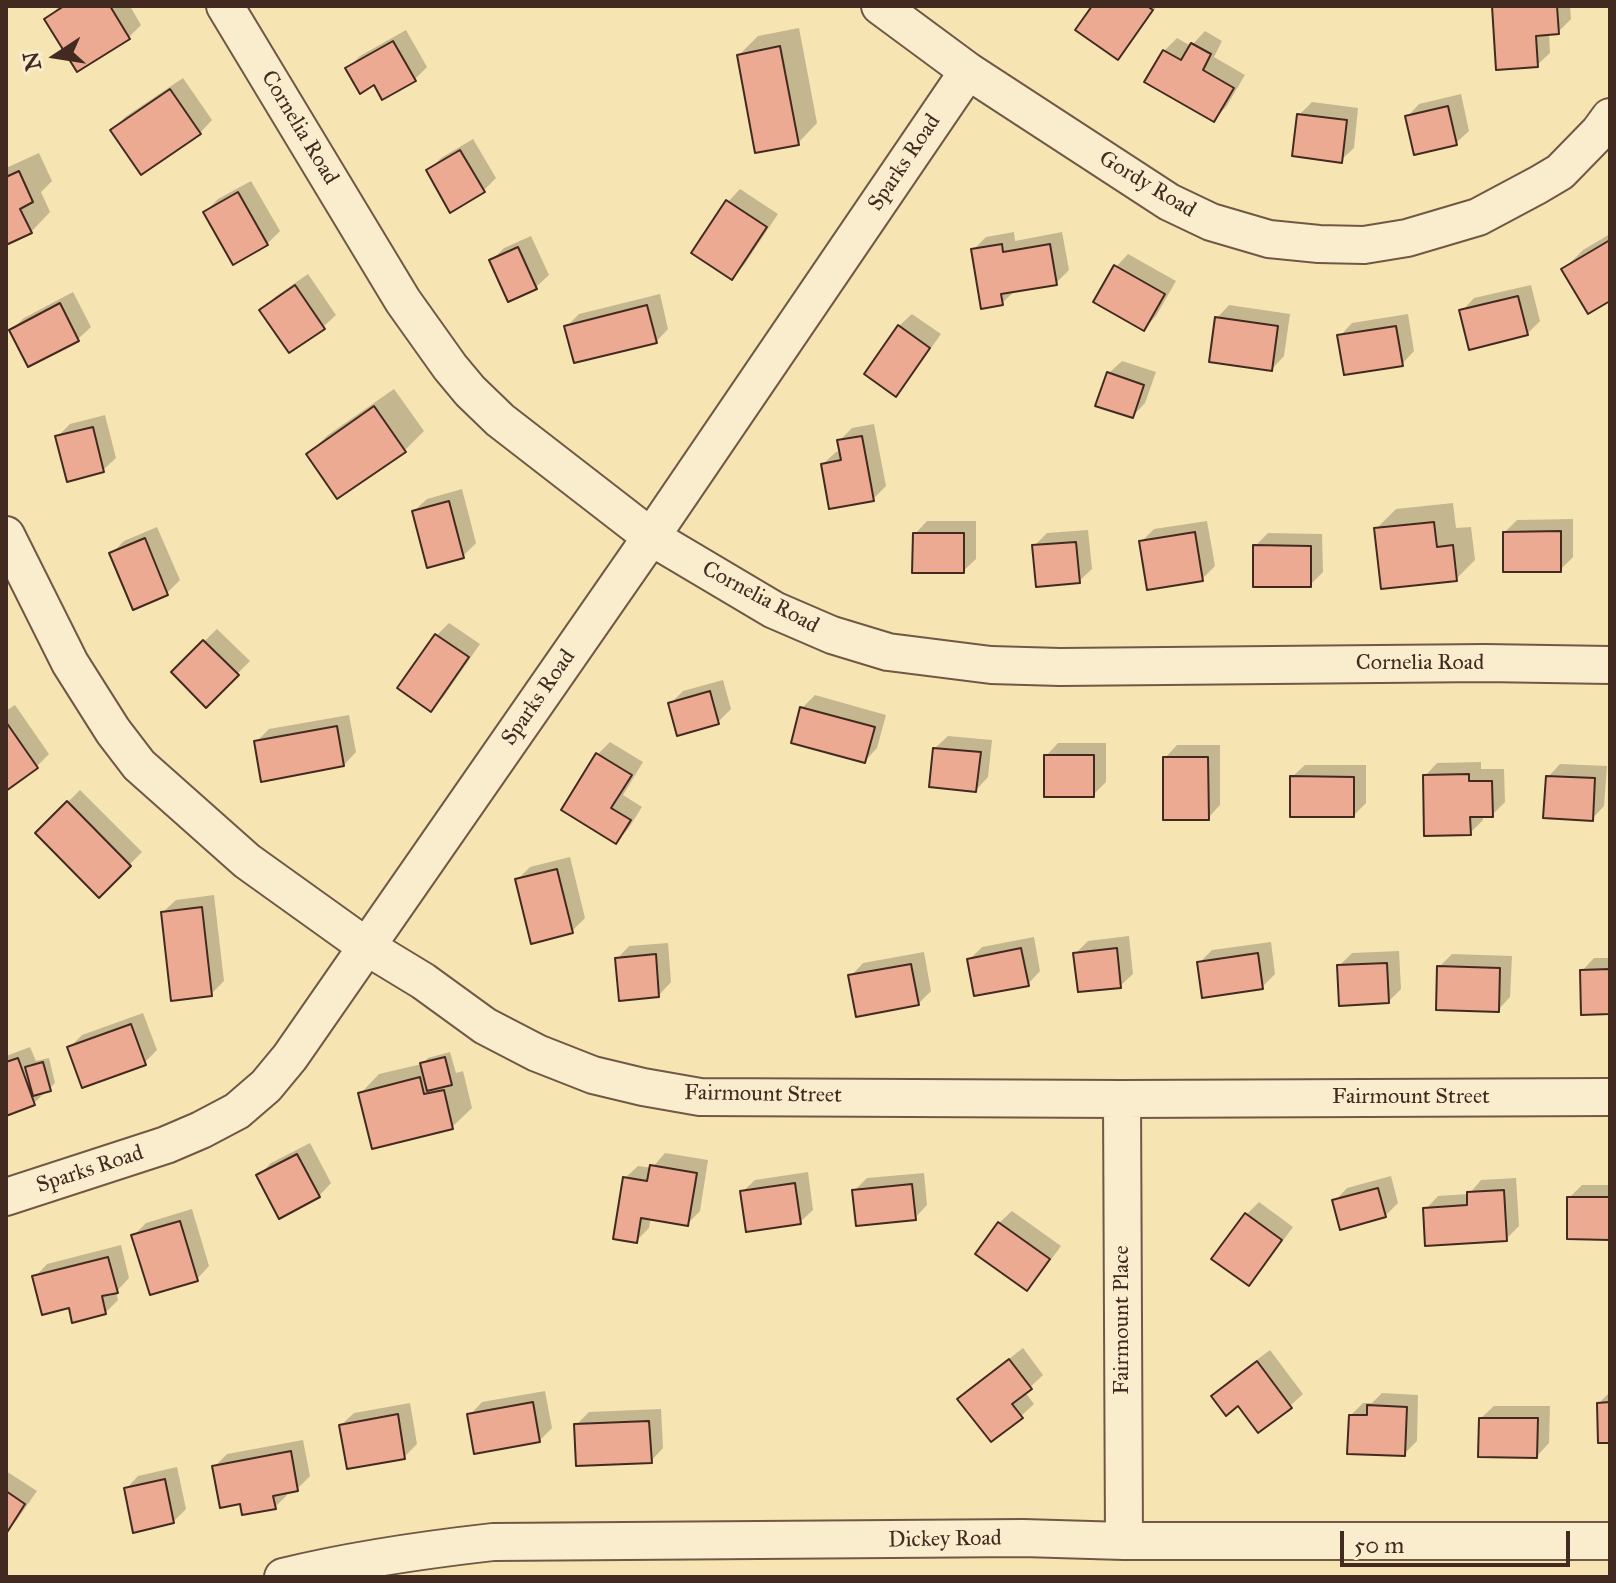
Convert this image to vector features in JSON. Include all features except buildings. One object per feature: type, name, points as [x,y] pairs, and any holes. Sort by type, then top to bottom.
[{"type":"street","name":"Cornelia Road","points":[[225,6],[403,301],[470,391],[500,420],[651,537],[774,610],[832,635],[888,652],[991,665],[1610,665]]},
{"type":"street","name":"Gordy Road","points":[[880,6],[968,71],[1169,202],[1211,222],[1269,239],[1364,245],[1407,238],[1478,217],[1560,172],[1610,117]]},
{"type":"street","name":"Sparks Road","points":[[6,1197],[166,1145],[237,1111],[266,1086],[290,1057],[651,537],[968,71]]},
{"type":"street","name":"Fairmount Street","points":[[6,535],[70,663],[113,731],[139,765],[247,861],[367,947],[423,981],[485,1026],[537,1053],[593,1075],[700,1097],[1610,1097]]},
{"type":"street","name":"Fairmount Place","points":[[1122,1099],[1124,1541]]},
{"type":"street","name":"Dickey Road","points":[[283,1577],[418,1550],[493,1542],[1023,1538],[1124,1541],[1610,1541]]}]
